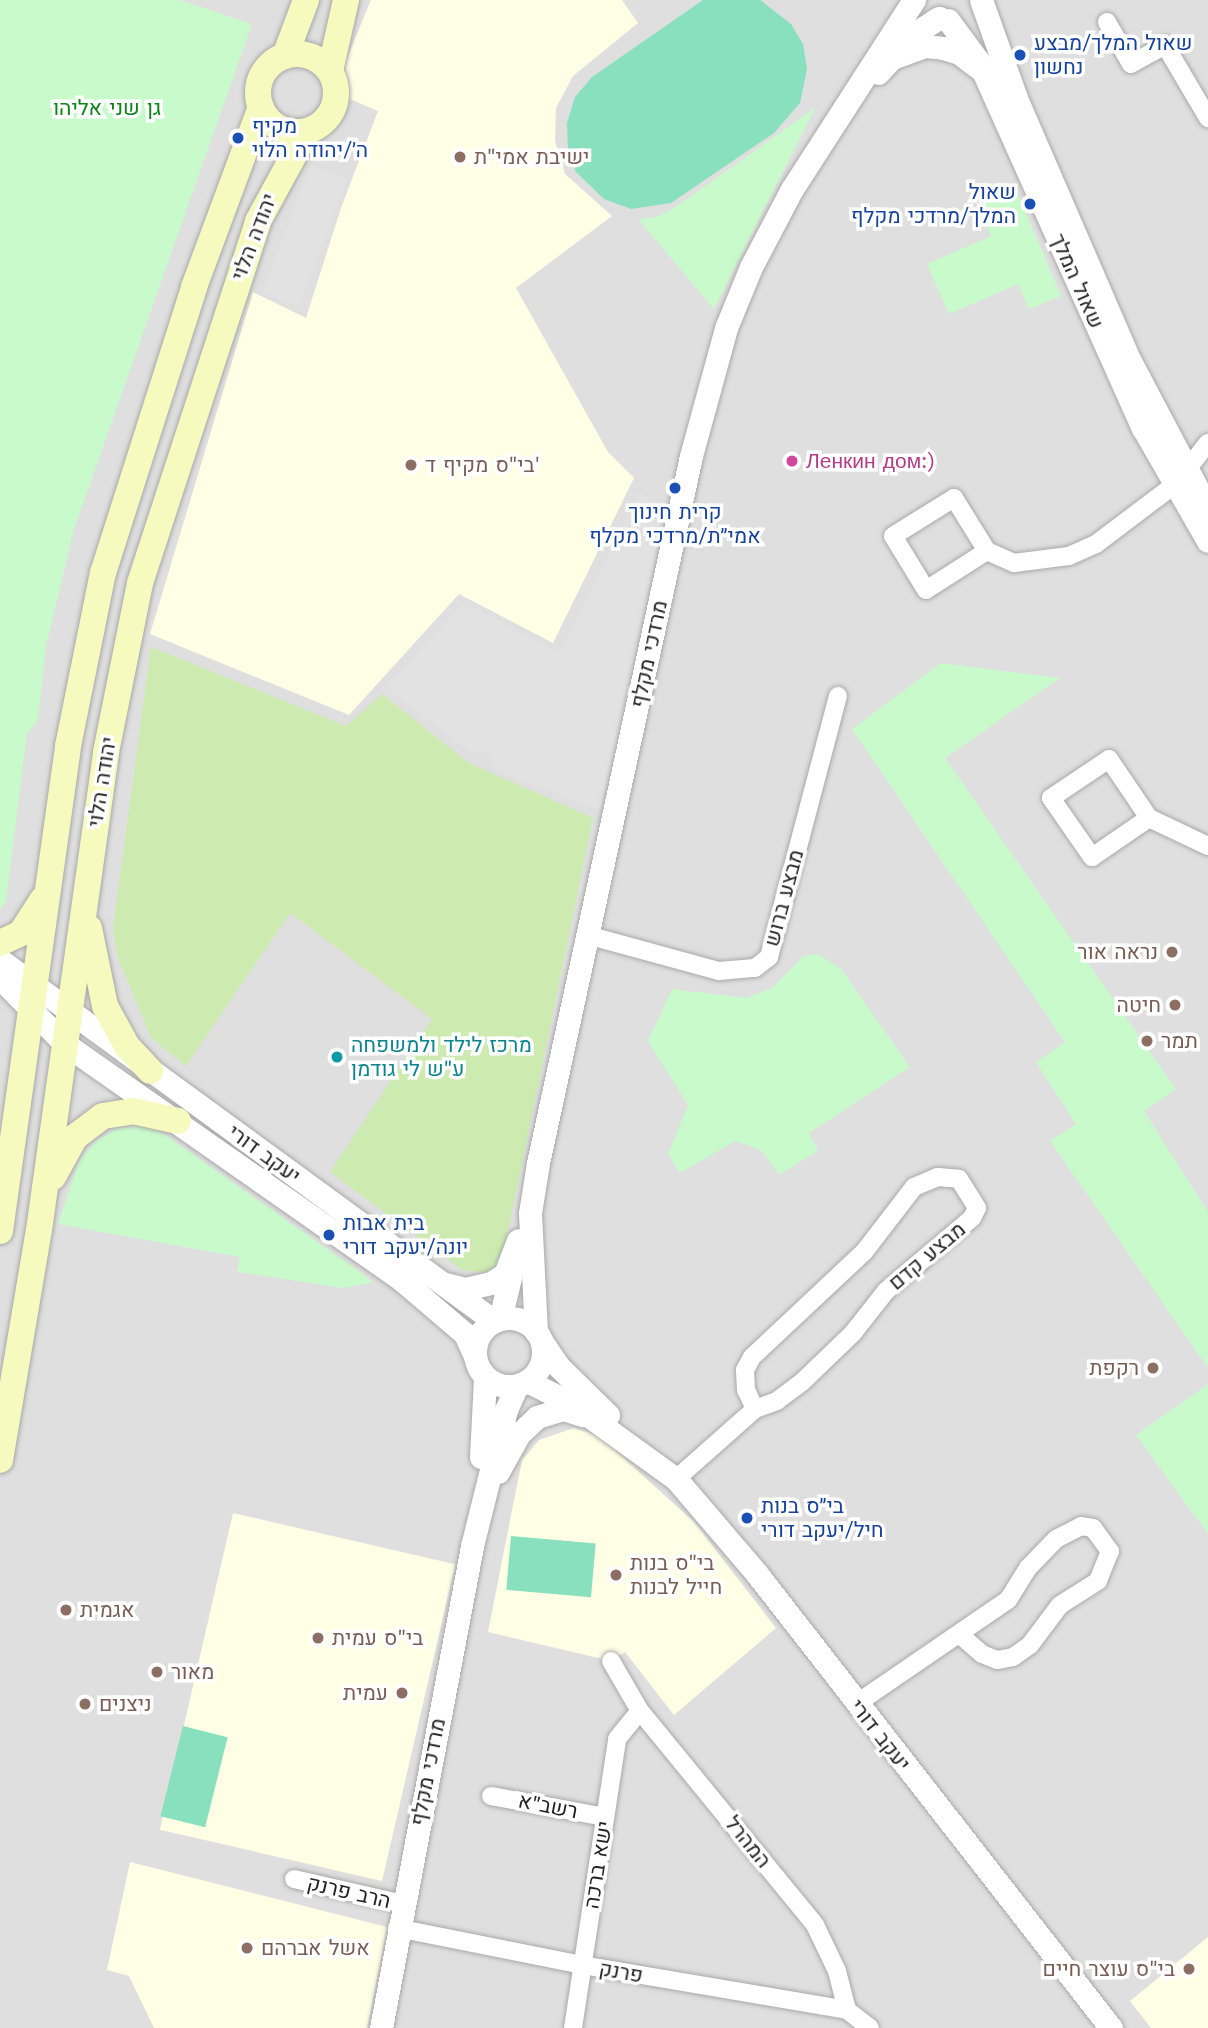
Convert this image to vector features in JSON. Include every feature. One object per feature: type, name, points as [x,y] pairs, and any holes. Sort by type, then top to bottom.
[{"type":"main road","points":[[306,0],[285,56],[262,76],[261,107],[282,129],[307,131],[323,123],[334,107],[336,89],[330,71],[346,0]]},
{"type":"main road","points":[[285,56],[310,56],[330,71]]},
{"type":"main road","name":"יהודה הלוי","points":[[0,1231],[68,746],[103,573],[194,287],[261,107]]},
{"type":"main road","name":"יהודה הלוי","points":[[0,1460],[43,1201],[106,752],[140,583],[258,221],[307,131]]},
{"type":"main road","points":[[0,943],[29,925],[48,888]]},
{"type":"main road","points":[[85,896],[105,1006],[127,1046],[150,1071]]},
{"type":"main road","points":[[43,1201],[69,1145],[90,1123],[117,1112],[133,1111],[178,1121]]},
{"type":"street","name":"מרדכי מקלף","points":[[497,1320],[518,1240],[530,1213],[691,456],[726,328],[776,218],[914,0]]},
{"type":"street","name":"שאול המלך","points":[[924,0],[967,40],[986,76],[1114,366],[1180,479],[1208,509]]},
{"type":"street","name":"מרדכי מקלף","points":[[838,120],[889,60],[944,19],[965,16],[979,0]]},
{"type":"street","name":"שאול המלך","points":[[979,0],[1042,159],[1208,541]]},
{"type":"street","points":[[1107,22],[1130,64],[1165,45],[1208,118]]},
{"type":"street","points":[[889,60],[908,50],[943,48],[959,53],[986,76]]},
{"type":"street","points":[[987,551],[926,590],[893,536],[954,498],[987,551],[1014,562],[1069,556],[1096,544],[1180,479],[1208,443]]},
{"type":"street","name":"מבצע ברוש","points":[[587,935],[719,971],[755,968],[769,957],[838,696]]},
{"type":"street","points":[[1149,818],[1091,857],[1051,798],[1109,759],[1149,818],[1208,846]]},
{"type":"street","name":"יעקב דורי","points":[[0,960],[436,1282],[497,1320]]},
{"type":"street","name":"יעקב דורי","points":[[0,978],[30,1013],[65,1044],[403,1281],[465,1334],[480,1366]]},
{"type":"street","name":"מבצע קדם","points":[[676,1479],[755,1409],[777,1401],[802,1382],[853,1333],[886,1291],[972,1219],[977,1208],[959,1179],[938,1177],[914,1187],[864,1252],[769,1338],[745,1370],[746,1390],[755,1409]]},
{"type":"street","name":"מרדכי מקלף","points":[[530,1213],[539,1337]]},
{"type":"street","points":[[436,1282],[465,1289],[491,1283],[505,1274],[518,1240]]},
{"type":"street","points":[[497,1320],[520,1320],[539,1337],[541,1364],[522,1383],[495,1383],[480,1366],[479,1336],[497,1320]]},
{"type":"street","name":"יעקב דורי","points":[[539,1337],[558,1366],[640,1451]]},
{"type":"street","name":"מרדכי מקלף","points":[[478,1517],[480,1366]]},
{"type":"street","name":"מרדכי מקלף","points":[[381,2028],[397,1928],[478,1517],[487,1493],[506,1410],[522,1383]]},
{"type":"street","name":"יעקב דורי","points":[[522,1383],[554,1392],[676,1479],[757,1574],[1111,2028]]},
{"type":"street","points":[[487,1493],[519,1434],[537,1417],[563,1409],[582,1414],[618,1438]]},
{"type":"street","points":[[856,1704],[1007,1600],[1028,1568],[1056,1539],[1082,1526],[1093,1528],[1110,1551],[1098,1581],[1060,1605],[1030,1645],[1013,1657],[997,1660],[982,1654],[960,1634]]},
{"type":"street","name":"המהרל","points":[[611,1661],[640,1711],[815,1925],[837,1971],[847,2010]]},
{"type":"street","name":"ישא ברכה","points":[[573,2028],[617,1739],[640,1711]]},
{"type":"street","name":"רשב\"א","points":[[491,1796],[605,1817]]},
{"type":"street","name":"הרב פרנק","points":[[294,1879],[403,1905]]},
{"type":"street","name":"פרנק","points":[[397,1928],[582,1965],[847,2010]]},
{"type":"street","points":[[847,2010],[870,2028]]},
{"type":"shaded area","points":[[0,0],[1208,0],[1208,2028],[0,2028]]},
{"type":"shaded area","name":"בי\"ס מקיף ד'","points":[[371,0],[622,0],[638,23],[573,76],[556,108],[555,141],[565,174],[612,216],[516,288],[608,452],[634,478],[553,643],[459,594],[349,715],[150,634],[253,292],[306,318],[341,208],[378,111],[333,92]]},
{"type":"shaded area","points":[[311,165],[347,179],[298,307],[262,293]]},
{"type":"shaded area","points":[[639,493],[673,511],[600,810],[493,769],[490,752],[472,753],[386,688],[464,603],[560,653]]},
{"type":"shaded area","name":"בי\"ס בנות חייל לבנות","points":[[574,1428],[599,1436],[694,1522],[776,1628],[674,1715],[625,1652],[611,1661],[488,1632],[522,1460],[539,1440]]},
{"type":"shaded area","name":"בי\"ס עמית","points":[[233,1513],[455,1564],[382,1881],[160,1830]]},
{"type":"shaded area","name":"אשל אברהם","points":[[130,1862],[387,1927],[367,2028],[154,2028],[129,1976],[107,1970]]},
{"type":"shaded area","name":"בי\"ס עוצר חיים","points":[[1208,1937],[1208,2028],[1151,2028],[1130,2001]]},
{"type":"green space","name":"גן שני אליהו","points":[[0,0],[179,0],[252,24],[74,529],[46,646],[38,719],[27,734],[6,901],[0,910]]},
{"type":"green space","points":[[703,0],[760,0],[791,24],[803,44],[807,69],[800,103],[774,133],[671,203],[631,209],[604,199],[576,172],[568,150],[567,123],[575,97],[592,77]]},
{"type":"green space","points":[[815,108],[714,309],[638,219],[657,217],[674,208]]},
{"type":"green space","points":[[1016,190],[1061,296],[1029,309],[1018,284],[949,314],[927,264],[991,236],[979,205]]},
{"type":"green space","points":[[151,647],[346,726],[382,694],[469,763],[593,818],[504,1251],[500,1265],[489,1273],[462,1270],[330,1172],[432,1019],[290,913],[186,1066],[151,1038],[117,955],[113,927]]},
{"type":"green space","points":[[941,663],[1060,678],[945,758],[1176,1089],[1144,1111],[1208,1212],[1208,1368],[1050,1141],[1076,1124],[1036,1062],[1065,1042],[852,729]]},
{"type":"green space","points":[[818,954],[841,969],[910,1067],[809,1133],[818,1151],[779,1175],[761,1150],[735,1141],[680,1173],[668,1154],[688,1105],[648,1041],[672,989],[746,998],[772,988],[804,956]]},
{"type":"green space","points":[[141,1124],[158,1130],[374,1282],[343,1288],[237,1272],[240,1257],[58,1224],[80,1159],[95,1142],[116,1129]]},
{"type":"green space","points":[[1208,1384],[1208,1534],[1136,1435]]},
{"type":"green space","points":[[511,1536],[596,1543],[591,1597],[506,1590]]},
{"type":"green space","points":[[183,1726],[228,1737],[205,1827],[161,1816]]},
{"type":"place","name":"שאול המלך/מבצע נחשון","points":[[1020,55]]},
{"type":"place","name":"מקיף ה׳/יהודה הלוי","points":[[238,138]]},
{"type":"place","name":"ישיבת אמי\"ת","points":[[460,157]]},
{"type":"place","name":"שאול המלך/מרדכי מקלף","points":[[1030,204]]},
{"type":"place","name":"Ленкин дом:)","points":[[792,461]]},
{"type":"place","name":"בי\"ס מקיף ד'","points":[[411,465]]},
{"type":"place","name":"קרית חינוך אמי״ת/מרדכי מקלף","points":[[675,488]]},
{"type":"place","name":"נראה אור","points":[[1172,952]]},
{"type":"place","name":"חיטה","points":[[1175,1005]]},
{"type":"place","name":"תמר","points":[[1147,1041]]},
{"type":"place","name":"מרכז לילד ולמשפחה ע\"ש לי גודמן","points":[[337,1057]]},
{"type":"place","name":"בית אבות יונה/יעקב דורי","points":[[329,1235]]},
{"type":"place","name":"רקפת","points":[[1153,1368]]},
{"type":"place","name":"בי״ס בנות חיל/יעקב דורי","points":[[747,1518]]},
{"type":"place","name":"בי\"ס בנות חייל לבנות","points":[[616,1575]]},
{"type":"place","name":"אגמית","points":[[66,1610]]},
{"type":"place","name":"בי\"ס עמית","points":[[318,1638]]},
{"type":"place","name":"מאור","points":[[157,1672]]},
{"type":"place","name":"עמית","points":[[402,1693]]},
{"type":"place","name":"ניצנים","points":[[85,1704]]},
{"type":"place","name":"אשל אברהם","points":[[247,1948]]},
{"type":"place","name":"בי\"ס עוצר חיים","points":[[1189,1969]]}]
